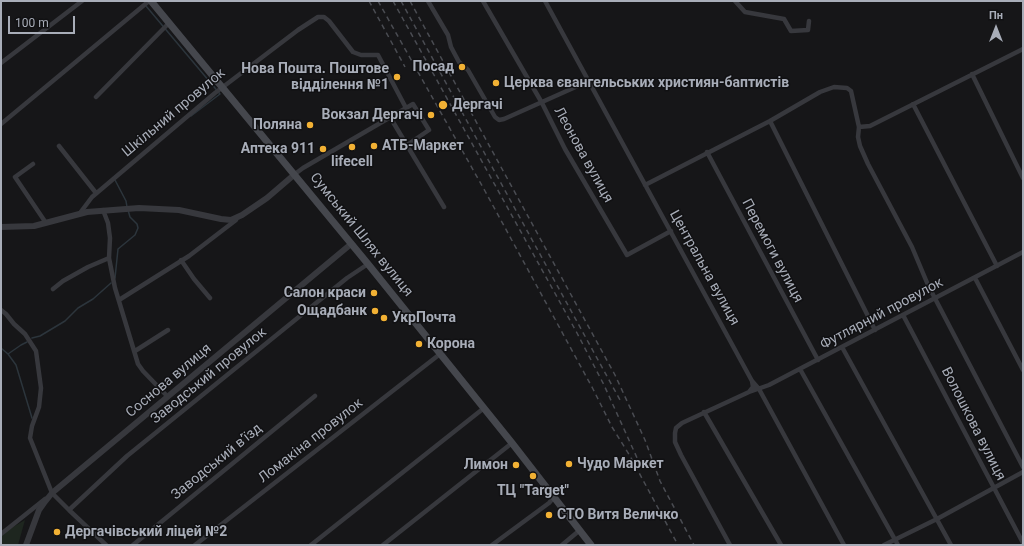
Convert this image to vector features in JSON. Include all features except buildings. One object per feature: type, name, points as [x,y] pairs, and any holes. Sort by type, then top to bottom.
[{"type":"main road","name":"Сумський Шлях вулиця","points":[[150,1],[295,174],[484,408],[592,545]]},
{"type":"street","points":[[1,63],[82,1]]},
{"type":"street","points":[[1,124],[150,1]]},
{"type":"street","points":[[428,1],[448,35],[451,47],[459,62],[468,70],[494,117],[499,120],[542,103],[589,81]]},
{"type":"street","name":"Леонова вулиця","points":[[483,1],[542,103],[565,149],[627,255],[671,231]]},
{"type":"street","name":"Центральна вулиця","points":[[546,1],[752,381],[759,389],[844,545]]},
{"type":"street","points":[[735,1],[745,12],[784,19],[791,30],[808,30],[809,21]]},
{"type":"street","name":"Шкільний провулок","points":[[80,213],[96,193],[222,87],[298,30],[318,17],[324,17],[329,21],[353,52],[378,55],[406,108]]},
{"type":"street","points":[[96,97],[169,23]]},
{"type":"street","points":[[860,127],[870,126],[1023,49]]},
{"type":"street","points":[[972,74],[1023,178]]},
{"type":"street","points":[[646,185],[707,152],[770,121],[820,92],[834,87],[848,88],[851,91],[860,127],[858,137],[860,146],[868,164],[912,247],[928,285],[1023,467]]},
{"type":"street","points":[[119,300],[181,260],[267,198],[303,168],[413,104],[429,130],[407,145]]},
{"type":"street","points":[[913,104],[997,266]]},
{"type":"street","points":[[390,117],[444,207]]},
{"type":"street","points":[[770,121],[875,330]]},
{"type":"street","points":[[59,146],[96,193]]},
{"type":"street","name":"Перемоги вулиця","points":[[707,152],[818,360]]},
{"type":"street","points":[[33,164],[15,177],[46,223]]},
{"type":"street","points":[[1,227],[34,226],[80,213],[103,210],[179,210],[230,220],[242,215]]},
{"type":"street","points":[[103,210],[108,224],[110,238],[109,258],[119,300],[138,364],[168,398]]},
{"type":"street","name":"Соснова вулиця","points":[[1,534],[168,398],[351,244]]},
{"type":"street","name":"Футлярний провулок","points":[[730,545],[675,442],[676,428],[682,422],[759,389],[800,369],[1023,252]]},
{"type":"street","points":[[53,289],[63,281],[88,267],[109,258]]},
{"type":"street","points":[[181,260],[210,298]]},
{"type":"street","name":"Заводський провулок","points":[[69,510],[140,446],[347,278],[368,264]]},
{"type":"street","points":[[975,278],[1023,370]]},
{"type":"street","points":[[1,310],[25,334],[36,351],[42,388],[30,438],[52,493],[106,545]]},
{"type":"street","name":"Волошкова вулиця","points":[[903,315],[1023,543]]},
{"type":"street","points":[[135,351],[168,330]]},
{"type":"street","points":[[842,347],[951,545]]},
{"type":"street","name":"Ломакіна провулок","points":[[195,545],[440,354]]},
{"type":"street","points":[[800,369],[898,545]]},
{"type":"street","points":[[749,392],[752,387],[752,381]]},
{"type":"street","name":"Заводський в’їзд","points":[[133,545],[315,396]]},
{"type":"street","points":[[311,545],[484,408]]},
{"type":"street","points":[[704,412],[781,545]]},
{"type":"street","points":[[383,545],[512,443]]},
{"type":"street","points":[[884,545],[994,489],[1023,472]]},
{"type":"street","points":[[26,545],[39,510],[52,493]]},
{"type":"street","points":[[492,545],[549,503],[554,497]]},
{"type":"street","points":[[562,545],[580,530]]},
{"type":"shaded area","points":[[25,520],[18,545],[1,545],[1,534]]},
{"type":"waterway","points":[[146,6],[220,94],[191,116]]},
{"type":"waterway","points":[[115,180],[126,201],[127,207]]},
{"type":"waterway","points":[[115,278],[118,249],[135,235],[138,228],[137,224],[130,217],[128,210]]},
{"type":"waterway","points":[[32,338],[40,336],[65,321],[78,308],[93,299],[111,283]]},
{"type":"waterway","points":[[8,354],[27,342]]},
{"type":"waterway","points":[[1,348],[8,354],[16,365],[32,418]]},
{"type":"railway","points":[[369,1],[405,67]]},
{"type":"railway","points":[[378,1],[485,191],[593,389],[612,427],[630,456],[678,545]]},
{"type":"railway","points":[[393,1],[577,333],[604,385],[638,460]]},
{"type":"railway","points":[[401,1],[620,400]]},
{"type":"railway","points":[[410,1],[615,375],[645,440],[660,481],[694,545]]},
{"type":"place","name":"Посад","points":[[462,67]]},
{"type":"place","name":"Нова Пошта. Поштове відділення №1","points":[[397,77]]},
{"type":"place","name":"Церква євангельських християн-баптистів","points":[[496,83]]},
{"type":"place","name":"Дергачі","points":[[443,105]]},
{"type":"place","name":"Вокзал Дергачі","points":[[431,115]]},
{"type":"place","name":"Поляна","points":[[310,125]]},
{"type":"place","name":"АТБ-Маркет","points":[[374,146]]},
{"type":"place","name":"lifecell","points":[[352,147]]},
{"type":"place","name":"Аптека 911","points":[[323,149]]},
{"type":"place","name":"Салон краси","points":[[374,293]]},
{"type":"place","name":"Ощадбанк","points":[[375,311]]},
{"type":"place","name":"УкрПочта","points":[[384,318]]},
{"type":"place","name":"Корона","points":[[419,344]]},
{"type":"place","name":"Чудо Маркет","points":[[569,464]]},
{"type":"place","name":"Лимон","points":[[516,465]]},
{"type":"place","name":"ТЦ \"Target\"","points":[[533,476]]},
{"type":"place","name":"СТО Витя Величко","points":[[549,515]]},
{"type":"place","name":"Дергачівський ліцей №2","points":[[57,532]]}]
